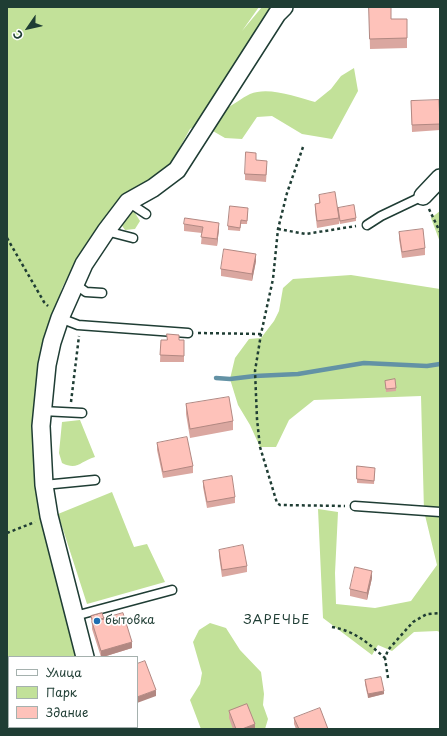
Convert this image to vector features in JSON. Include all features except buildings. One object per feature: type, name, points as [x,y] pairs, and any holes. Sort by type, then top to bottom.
[{"type":"street","points":[[85,656],[49,516],[44,485],[41,426],[47,365],[52,342],[60,318],[84,264],[106,231],[128,202],[153,188],[177,170],[269,27],[284,7]]},
{"type":"street","points":[[423,196],[440,178]]},
{"type":"lane","points":[[367,225],[381,216],[423,196]]},
{"type":"lane","points":[[128,202],[146,214]]},
{"type":"lane","points":[[106,231],[133,238]]},
{"type":"lane","points":[[75,284],[86,292],[102,293]]},
{"type":"lane","points":[[60,318],[78,325],[188,333]]},
{"type":"lane","points":[[42,412],[82,413]]},
{"type":"lane","points":[[44,485],[95,480]]},
{"type":"lane","points":[[354,506],[440,512]]},
{"type":"lane","points":[[75,616],[172,590]]},
{"type":"path","points":[[303,147],[287,193],[278,229],[273,279],[261,334],[256,371],[257,419],[260,447],[277,504],[354,506]]},
{"type":"path","points":[[423,196],[440,232]]},
{"type":"path","points":[[278,229],[306,234],[367,225]]},
{"type":"path","points":[[7,238],[44,302],[60,318]]},
{"type":"path","points":[[188,333],[261,334]]},
{"type":"path","points":[[7,533],[49,516]]},
{"type":"path","points":[[388,678],[385,658],[388,650],[413,622],[427,614],[440,613]]},
{"type":"path","points":[[332,627],[346,629],[366,641],[385,658]]},
{"type":"green space","points":[[7,7],[259,7],[242,31],[262,7],[276,7],[212,107],[226,109],[250,94],[265,91],[282,93],[315,102],[331,89],[341,76],[354,68],[358,91],[332,139],[302,134],[272,116],[257,117],[242,139],[225,138],[199,123],[190,129],[163,178],[126,206],[135,213],[140,221],[135,229],[125,230],[116,217],[77,259],[62,288],[54,315],[42,483],[90,656],[8,656],[8,728],[110,729],[7,729]]},
{"type":"green space","points":[[440,211],[440,242],[431,218]]},
{"type":"green space","points":[[351,275],[440,289],[440,632],[414,632],[392,651],[378,645],[372,655],[323,618],[318,509],[338,512],[335,573],[336,604],[375,608],[411,601],[437,565],[424,511],[421,396],[314,400],[289,420],[276,447],[260,447],[250,425],[238,405],[230,379],[235,358],[249,339],[261,338],[274,321],[279,311],[283,288],[293,279]]},
{"type":"green space","points":[[80,420],[95,457],[76,466],[67,465],[62,463],[59,453],[62,422]]},
{"type":"green space","points":[[112,492],[134,547],[147,544],[165,582],[87,604],[58,514]]},
{"type":"green space","points":[[210,623],[226,628],[240,650],[261,672],[264,694],[263,705],[268,719],[265,729],[201,729],[190,700],[200,684],[202,673],[193,642],[199,630]]},
{"type":"waterway","points":[[216,378],[230,379],[298,374],[364,363],[427,366],[440,364]]},
{"type":"place","name":"бытовка","points":[[97,621]]},
{"type":"district","name":"ЗАРЕЧЬЕ","points":[[277,620]]}]
